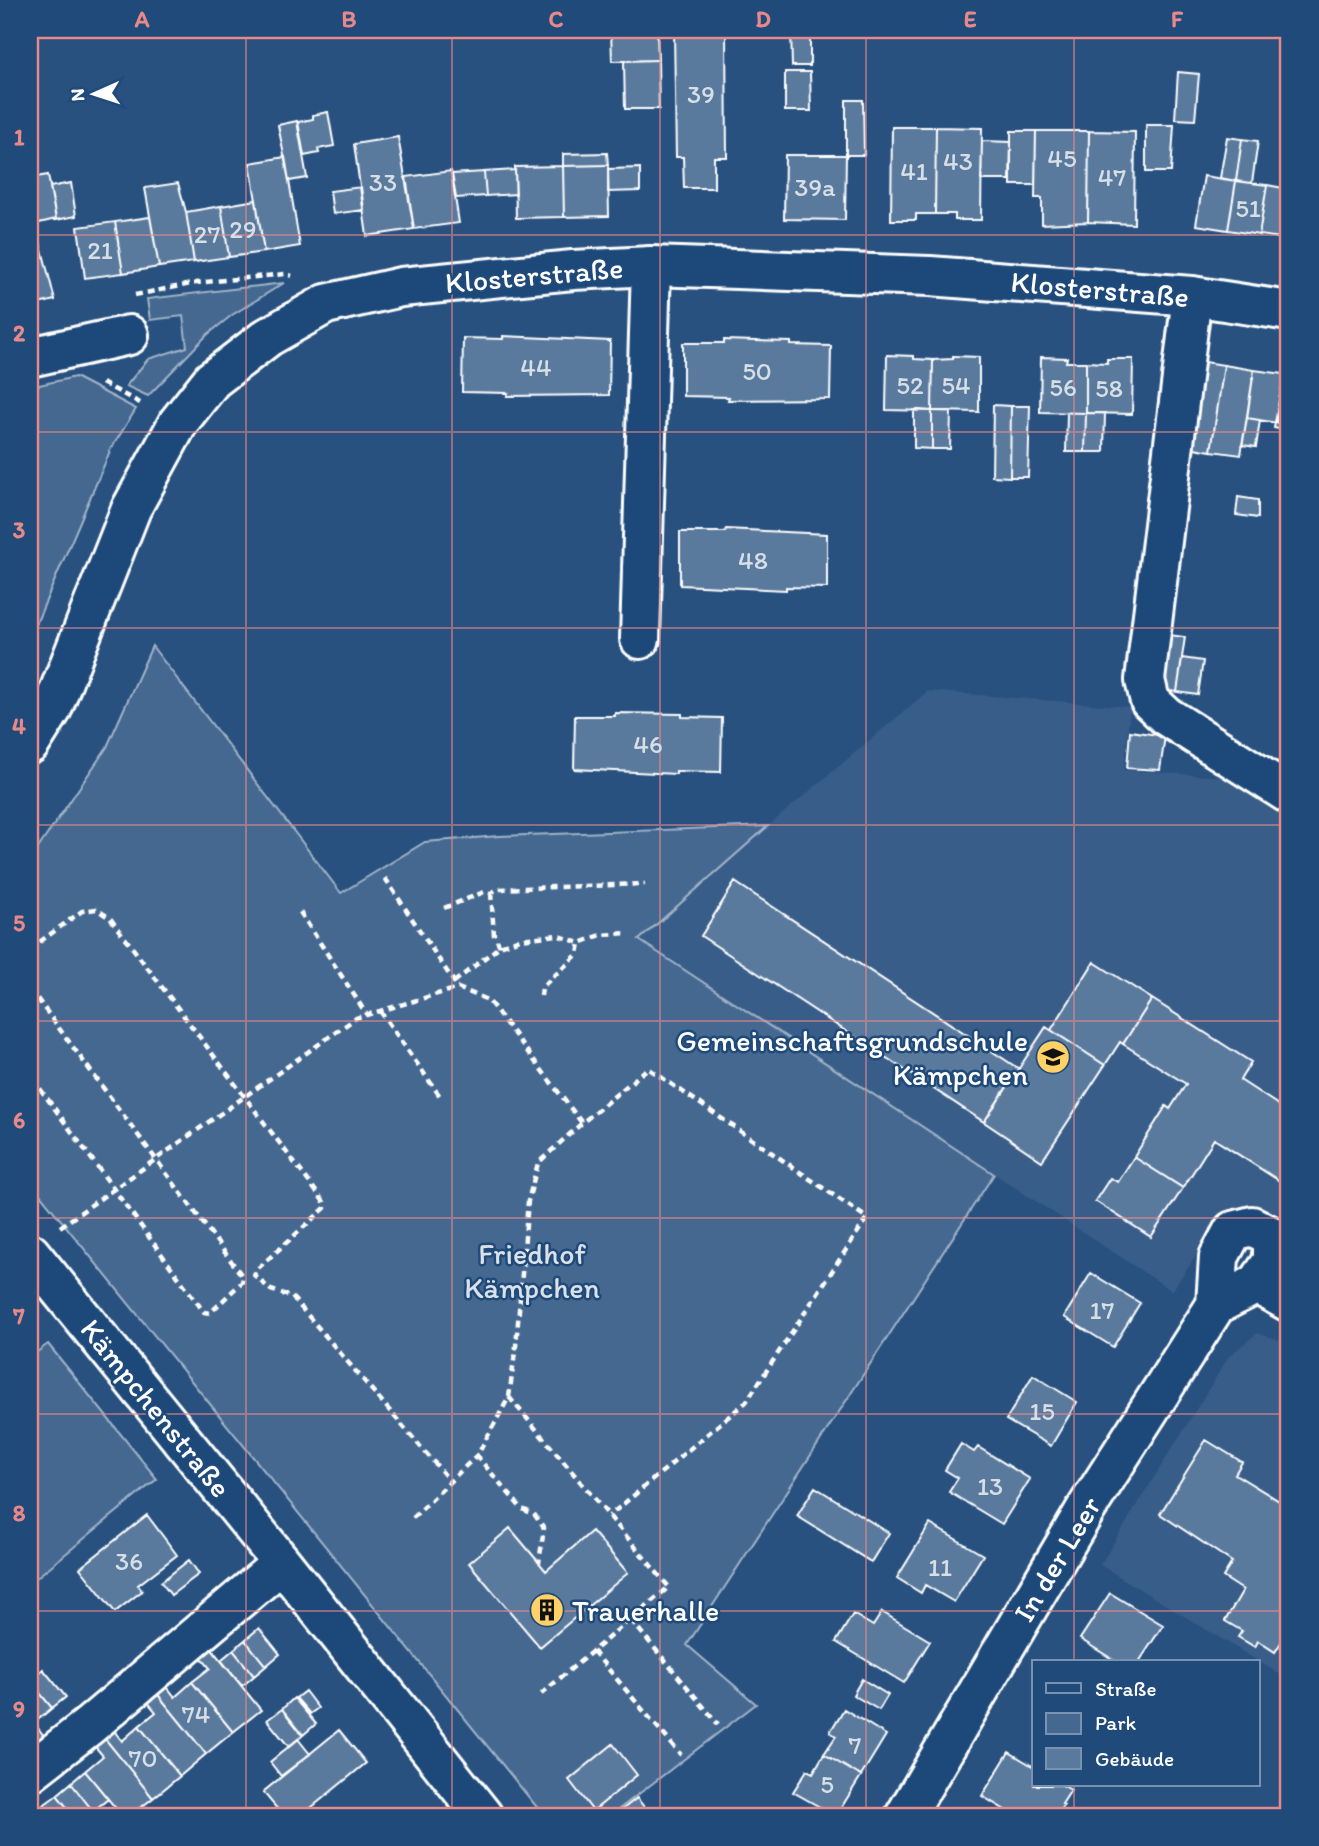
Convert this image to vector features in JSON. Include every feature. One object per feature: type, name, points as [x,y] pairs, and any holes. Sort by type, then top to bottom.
[{"type":"street","name":"Klosterstraße","points":[[30,744],[52,709],[131,509],[178,422],[212,380],[268,337],[326,304],[401,286],[573,270],[651,266],[930,276],[1192,296],[1289,311]]},
{"type":"street","points":[[640,639],[651,266]]},
{"type":"street","points":[[1192,296],[1145,681],[1150,701],[1166,716],[1289,793]]},
{"type":"street","points":[[39,355],[129,335]]},
{"type":"street","name":"In der Leer","points":[[905,1816],[1086,1509],[1216,1305],[1219,1257],[1233,1231],[1252,1226],[1273,1237],[1273,1293],[1216,1305]]},
{"type":"street","name":"Kämpchenstraße","points":[[30,1253],[483,1816]]},
{"type":"street","points":[[30,1772],[89,1726],[282,1563]]},
{"type":"path","points":[[131,295],[196,284],[285,274],[307,280],[326,304]]},
{"type":"path","points":[[39,355],[178,422]]},
{"type":"path","points":[[385,878],[458,988],[488,1000],[582,1123]]},
{"type":"path","points":[[444,908],[497,889],[645,884]]},
{"type":"path","points":[[491,893],[494,935],[500,946]]},
{"type":"path","points":[[30,949],[82,911],[96,909],[110,918],[324,1202],[325,1208],[256,1270],[254,1275],[271,1290],[292,1297],[450,1481]]},
{"type":"path","points":[[300,912],[367,1015]]},
{"type":"path","points":[[454,982],[500,946],[520,939],[557,935],[580,943],[601,935],[629,933]]},
{"type":"path","points":[[541,996],[542,987],[578,954],[580,943]]},
{"type":"path","points":[[30,1253],[64,1224],[356,1018],[458,988]]},
{"type":"path","points":[[30,989],[243,1277],[243,1282],[210,1314],[204,1312],[30,1075]]},
{"type":"path","points":[[380,1011],[442,1099]]},
{"type":"path","points":[[413,1518],[476,1455],[509,1397],[528,1201],[538,1163],[648,1068],[867,1218],[746,1402],[609,1516]]},
{"type":"path","points":[[509,1397],[669,1587],[540,1695]]},
{"type":"path","points":[[476,1455],[522,1509],[534,1514],[544,1528],[539,1563]]},
{"type":"path","points":[[631,1620],[718,1724]]},
{"type":"path","points":[[593,1651],[681,1755]]},
{"type":"shaded area","name":"Gemeinschaftsgrundschule Kämpchen","points":[[928,691],[1130,707],[1124,770],[1254,779],[1289,801],[1289,1221],[1279,1213],[1253,1205],[1225,1214],[1172,1291],[639,940],[768,826]]},
{"type":"shaded area","points":[[1257,1333],[1289,1343],[1289,1680],[1100,1565],[1229,1356]]},
{"type":"green space","points":[[284,283],[232,315],[207,335],[148,396],[126,386],[148,359],[187,347],[183,316],[150,320],[147,299]]},
{"type":"green space","points":[[75,377],[136,409],[111,449],[30,638],[30,387]]},
{"type":"green space","name":"Friedhof Kämpchen","points":[[152,646],[341,893],[425,842],[499,836],[768,826],[639,940],[994,1174],[687,1645],[756,1704],[610,1816],[544,1816],[30,1182],[30,860],[107,747]]},
{"type":"green space","points":[[48,1344],[157,1479],[30,1583],[30,1357]]},
{"type":"building","points":[[611,30],[657,30],[658,60],[612,61]]},
{"type":"building","points":[[791,30],[810,30],[810,66],[792,66]]},
{"type":"building","points":[[674,31],[726,31],[727,157],[714,157],[714,188],[684,188],[683,157],[676,157]]},
{"type":"building","points":[[658,60],[659,109],[625,109],[624,61]]},
{"type":"building","points":[[785,72],[810,72],[811,111],[785,111]]},
{"type":"building","points":[[1178,72],[1199,74],[1195,120],[1175,119]]},
{"type":"building","points":[[846,100],[863,100],[864,155],[846,155]]},
{"type":"building","points":[[328,112],[334,146],[318,149],[319,153],[304,156],[298,122]]},
{"type":"building","points":[[297,121],[307,178],[289,181],[278,125]]},
{"type":"building","points":[[1146,125],[1174,125],[1171,172],[1146,172]]},
{"type":"building","points":[[892,127],[936,127],[935,214],[916,214],[916,220],[891,220]]},
{"type":"building","points":[[936,127],[982,128],[981,220],[955,220],[955,214],[935,214]]},
{"type":"building","points":[[1011,131],[1036,131],[1035,185],[1011,185]]},
{"type":"building","points":[[1036,131],[1089,131],[1088,222],[1042,224],[1042,198],[1035,198]]},
{"type":"building","points":[[1089,131],[1135,132],[1134,224],[1088,222]]},
{"type":"building","points":[[398,137],[414,229],[367,236],[354,144]]},
{"type":"building","points":[[1227,137],[1242,139],[1236,181],[1220,178]]},
{"type":"building","points":[[1242,139],[1258,141],[1252,183],[1236,181]]},
{"type":"building","points":[[982,141],[1011,142],[1010,180],[981,180]]},
{"type":"building","points":[[1289,146],[1289,189],[1282,188]]},
{"type":"building","points":[[607,153],[608,165],[563,166],[563,154]]},
{"type":"building","points":[[785,155],[846,155],[845,220],[784,219]]},
{"type":"building","points":[[285,157],[300,246],[264,252],[250,163]]},
{"type":"building","points":[[608,165],[609,216],[564,217],[563,166]]},
{"type":"building","points":[[563,166],[564,217],[516,218],[515,167]]},
{"type":"building","points":[[640,168],[640,191],[608,192],[608,169]]},
{"type":"building","points":[[515,170],[516,194],[486,196],[484,172]]},
{"type":"building","points":[[451,171],[459,223],[414,229],[406,177]]},
{"type":"building","points":[[484,172],[486,196],[456,198],[452,174]]},
{"type":"building","points":[[48,175],[56,219],[35,224],[30,203],[30,178]]},
{"type":"building","points":[[1204,176],[1236,181],[1228,230],[1196,225]]},
{"type":"building","points":[[1236,181],[1267,185],[1259,235],[1228,230]]},
{"type":"building","points":[[71,183],[76,216],[56,220],[50,187]]},
{"type":"building","points":[[178,183],[194,262],[159,267],[145,188]]},
{"type":"building","points":[[1267,185],[1289,189],[1289,239],[1259,235]]},
{"type":"building","points":[[361,187],[364,210],[333,214],[330,191]]},
{"type":"building","points":[[256,200],[264,252],[229,257],[221,206]]},
{"type":"building","points":[[30,203],[55,300],[30,306]]},
{"type":"building","points":[[221,206],[229,257],[194,262],[186,212]]},
{"type":"building","points":[[150,217],[159,267],[123,273],[115,222]]},
{"type":"building","points":[[115,222],[123,273],[85,278],[78,227]]},
{"type":"building","points":[[503,336],[610,341],[609,395],[507,396],[508,393],[462,392],[463,338],[503,339]]},
{"type":"building","points":[[724,340],[831,346],[830,399],[728,400],[729,397],[683,396],[683,343],[724,343]]},
{"type":"building","points":[[887,355],[933,360],[932,411],[886,410]]},
{"type":"building","points":[[953,356],[979,357],[979,412],[932,411],[933,360],[953,359]]},
{"type":"building","points":[[1041,357],[1067,358],[1066,362],[1086,362],[1086,413],[1040,412]]},
{"type":"building","points":[[1107,359],[1133,359],[1132,414],[1086,413],[1086,362],[1107,363]]},
{"type":"building","points":[[1193,360],[1224,365],[1211,451],[1183,446]]},
{"type":"building","points":[[1224,365],[1254,370],[1241,455],[1211,451]]},
{"type":"building","points":[[1254,370],[1284,374],[1277,423],[1247,418]]},
{"type":"building","points":[[1284,374],[1285,381],[1289,382],[1289,431],[1274,428]]},
{"type":"building","points":[[993,405],[1011,406],[1010,477],[992,476]]},
{"type":"building","points":[[1011,406],[1030,406],[1028,477],[1010,477]]},
{"type":"building","points":[[914,410],[932,411],[932,449],[914,448]]},
{"type":"building","points":[[932,411],[951,411],[950,449],[932,449]]},
{"type":"building","points":[[1067,413],[1086,413],[1085,452],[1066,452]]},
{"type":"building","points":[[1086,413],[1105,413],[1104,452],[1085,452]]},
{"type":"building","points":[[1247,418],[1260,420],[1256,447],[1242,445]]},
{"type":"building","points":[[1238,497],[1258,500],[1258,518],[1236,515]]},
{"type":"building","points":[[726,529],[827,534],[827,588],[786,587],[786,590],[680,585],[680,532],[725,532]]},
{"type":"building","points":[[1161,634],[1185,637],[1177,692],[1155,689]]},
{"type":"building","points":[[1182,658],[1203,661],[1198,695],[1177,692]]},
{"type":"building","points":[[615,713],[682,714],[682,717],[722,718],[721,772],[676,771],[676,774],[574,769],[575,716],[615,716]]},
{"type":"building","points":[[1130,731],[1165,736],[1160,770],[1127,768]]},
{"type":"building","points":[[735,882],[1019,1069],[984,1122],[701,936]]},
{"type":"building","points":[[1094,962],[1152,999],[1123,1044],[1120,1042],[1105,1065],[1051,1030]]},
{"type":"building","points":[[1152,999],[1251,1062],[1240,1080],[1289,1112],[1289,1187],[1214,1139],[1183,1188],[1134,1157],[1166,1106],[1170,1109],[1186,1084],[1123,1044]]},
{"type":"building","points":[[1046,1027],[1105,1065],[1042,1161],[984,1122]]},
{"type":"building","points":[[1134,1157],[1183,1188],[1151,1237],[1095,1201],[1110,1178],[1118,1182]]},
{"type":"building","points":[[1091,1273],[1140,1303],[1113,1347],[1064,1317]]},
{"type":"building","points":[[1033,1375],[1077,1402],[1051,1446],[1006,1420]]},
{"type":"building","points":[[1206,1440],[1242,1462],[1235,1474],[1289,1507],[1289,1630],[1275,1652],[1258,1641],[1255,1647],[1238,1637],[1242,1631],[1225,1621],[1243,1590],[1223,1577],[1232,1562],[1160,1514]]},
{"type":"building","points":[[961,1444],[974,1452],[978,1447],[1030,1479],[1002,1524],[949,1492],[958,1478],[945,1470]]},
{"type":"building","points":[[815,1487],[889,1533],[871,1562],[797,1516]]},
{"type":"building","points":[[147,1515],[177,1555],[138,1585],[142,1591],[115,1612],[80,1568]]},
{"type":"building","points":[[930,1524],[983,1555],[954,1602],[925,1585],[921,1593],[897,1578]]},
{"type":"building","name":"Trauerhalle","points":[[510,1528],[546,1571],[592,1531],[628,1573],[540,1647],[469,1563]]},
{"type":"building","points":[[189,1560],[199,1574],[171,1595],[161,1582]]},
{"type":"building","points":[[1110,1593],[1163,1625],[1140,1660],[1114,1660],[1080,1639]]},
{"type":"building","points":[[882,1612],[930,1641],[904,1683],[836,1642],[853,1614],[873,1626]]},
{"type":"building","points":[[259,1628],[280,1654],[266,1666],[245,1640]]},
{"type":"building","points":[[245,1640],[266,1666],[254,1676],[233,1650]]},
{"type":"building","points":[[210,1647],[261,1710],[233,1732],[192,1682],[210,1668],[199,1655]]},
{"type":"building","points":[[233,1650],[254,1676],[242,1686],[221,1660]]},
{"type":"building","points":[[43,1669],[66,1697],[52,1708],[30,1681]]},
{"type":"building","points":[[862,1679],[888,1695],[879,1710],[853,1695]]},
{"type":"building","points":[[30,1681],[52,1708],[34,1723],[44,1736],[35,1743],[30,1737]]},
{"type":"building","points":[[192,1682],[233,1732],[206,1754],[155,1691],[164,1683],[175,1697]]},
{"type":"building","points":[[155,1691],[206,1754],[180,1776],[139,1726],[156,1712],[145,1699]]},
{"type":"building","points":[[305,1691],[318,1708],[310,1714],[296,1698]]},
{"type":"building","points":[[294,1698],[316,1724],[303,1735],[282,1709]]},
{"type":"building","points":[[282,1709],[303,1735],[289,1747],[267,1720]]},
{"type":"building","points":[[844,1709],[886,1735],[861,1776],[824,1754],[836,1736],[830,1732]]},
{"type":"building","points":[[139,1726],[180,1776],[153,1798],[102,1735],[111,1727],[122,1741]]},
{"type":"building","points":[[339,1730],[366,1763],[301,1816],[283,1816],[263,1792]]},
{"type":"building","points":[[102,1735],[153,1798],[130,1816],[122,1816],[85,1771],[103,1756],[92,1743]]},
{"type":"building","points":[[298,1739],[310,1754],[281,1776],[270,1762]]},
{"type":"building","points":[[613,1744],[637,1775],[593,1811],[569,1780]]},
{"type":"building","points":[[1009,1752],[1032,1766],[1032,1786],[1064,1786],[1071,1790],[1055,1816],[1015,1816],[982,1796]]},
{"type":"building","points":[[824,1754],[861,1776],[836,1816],[793,1792],[807,1770],[813,1773]]},
{"type":"building","points":[[85,1771],[108,1799],[93,1811],[71,1783]]},
{"type":"building","points":[[71,1783],[93,1811],[87,1816],[74,1816],[57,1795]]},
{"type":"building","points":[[57,1795],[74,1816],[30,1816],[30,1799],[38,1809]]},
{"type":"building","points":[[637,1798],[651,1816],[614,1816]]},
{"type":"place","name":"Gemeinschaftsgrundschule Kämpchen","points":[[1053,1057]]},
{"type":"place","name":"Trauerhalle","points":[[547,1610]]}]
